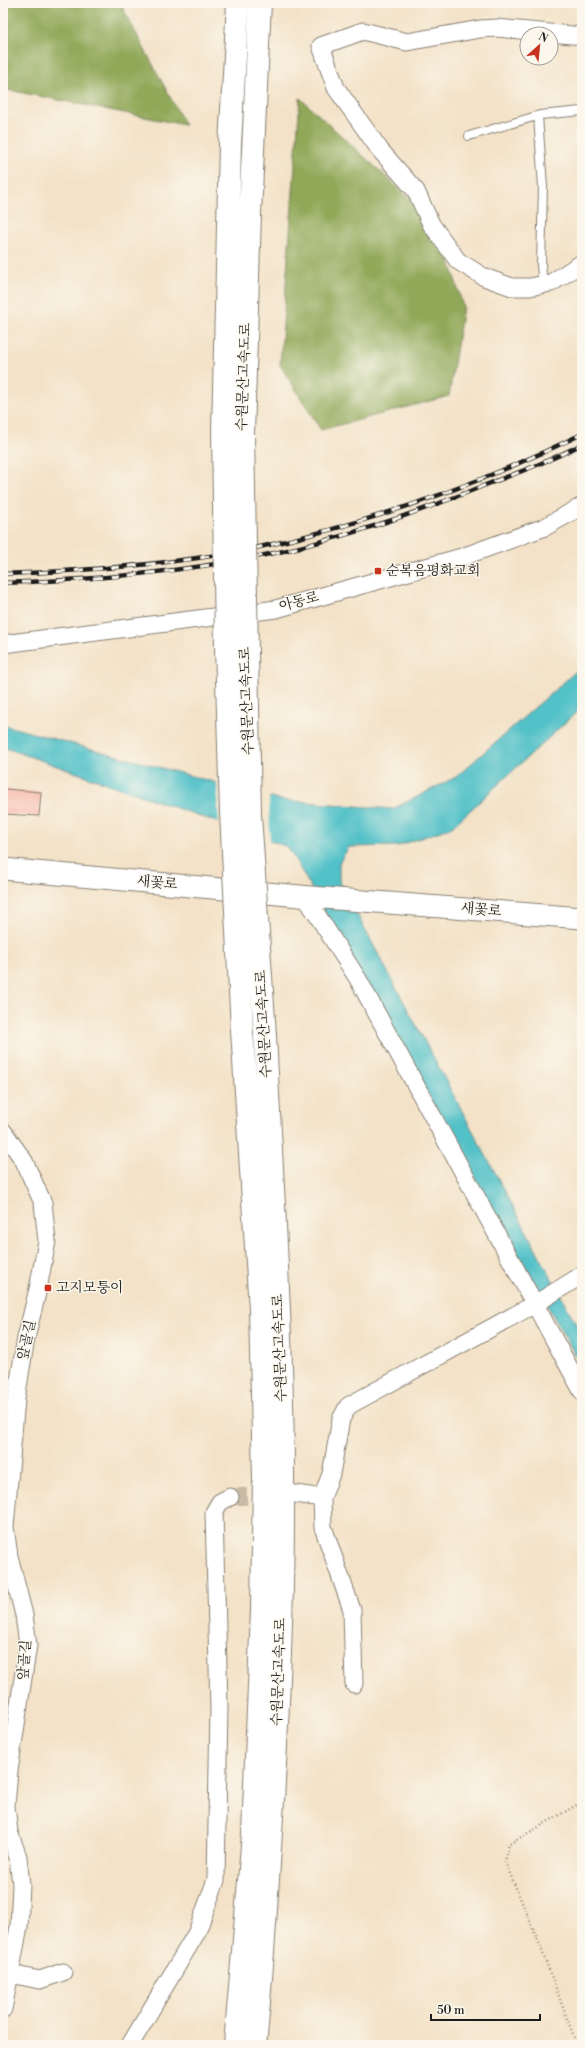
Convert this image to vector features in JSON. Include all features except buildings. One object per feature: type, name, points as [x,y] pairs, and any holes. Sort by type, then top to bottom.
[{"type":"highway","name":"수원문산고속도로","points":[[238,3],[230,144],[233,432],[250,816],[265,1035],[279,1301],[283,1466],[282,1591],[278,1714],[263,1958],[255,2045]]},
{"type":"highway","name":"수원문산고속도로","points":[[236,2045],[253,1834],[262,1610],[264,1480],[260,1309],[242,1030],[231,813],[226,647],[233,432],[250,214],[260,3]]},
{"type":"street","points":[[582,36],[497,28],[480,29],[406,42],[363,31],[321,46],[336,88],[380,150],[416,191],[431,224],[458,261],[484,277],[512,287],[530,288],[551,283],[582,263]]},
{"type":"street","name":"아동로","points":[[3,644],[276,609],[462,557],[545,527],[582,506]]},
{"type":"street","name":"새꽃로","points":[[3,869],[308,897],[582,918]]},
{"type":"street","points":[[308,897],[358,979],[537,1303],[582,1391]]},
{"type":"street","name":"앞골길","points":[[3,1131],[24,1160],[43,1203],[47,1241],[38,1290],[26,1338],[16,1399],[5,1527],[9,1556],[24,1615],[28,1645],[9,1771],[6,1806],[9,1832],[18,1857],[21,1885],[19,1927],[3,2009]]},
{"type":"street","points":[[354,1684],[352,1610],[323,1527],[322,1498],[331,1474],[341,1419],[348,1406],[537,1303],[578,1278]]},
{"type":"street","points":[[296,1494],[322,1498]]},
{"type":"street","points":[[130,2045],[197,1932],[216,1880],[219,1707],[214,1512],[220,1502],[230,1497]]},
{"type":"street","points":[[10,1974],[40,1980],[64,1972]]},
{"type":"lane","points":[[469,136],[538,116],[582,111]]},
{"type":"lane","points":[[538,116],[543,186],[541,258],[543,285]]},
{"type":"path","points":[[577,2045],[538,1940],[505,1862],[510,1844],[582,1802]]},
{"type":"green space","points":[[3,3],[120,3],[185,125],[3,89]]},
{"type":"green space","points":[[300,98],[440,226],[463,307],[449,396],[321,430],[280,365]]},
{"type":"water","points":[[582,666],[582,707],[452,827],[398,846],[349,847],[339,863],[339,881],[582,1335],[582,1367],[288,847],[3,747],[3,725],[280,800],[393,809],[456,777]]},
{"type":"pier","points":[[217,781],[269,795],[270,843],[219,826]]},
{"type":"tunnel","points":[[230,1497],[275,1495]]},
{"type":"railway","points":[[3,574],[95,569],[186,560],[246,550],[289,540],[333,529],[375,516],[460,487],[501,471],[582,434]]},
{"type":"railway","points":[[3,583],[72,580],[176,570],[245,559],[306,546],[358,531],[437,504],[536,466],[582,444]]},
{"type":"place","name":"순복음평화교회","points":[[378,571]]},
{"type":"place","name":"고지모퉁이","points":[[48,1288]]}]
